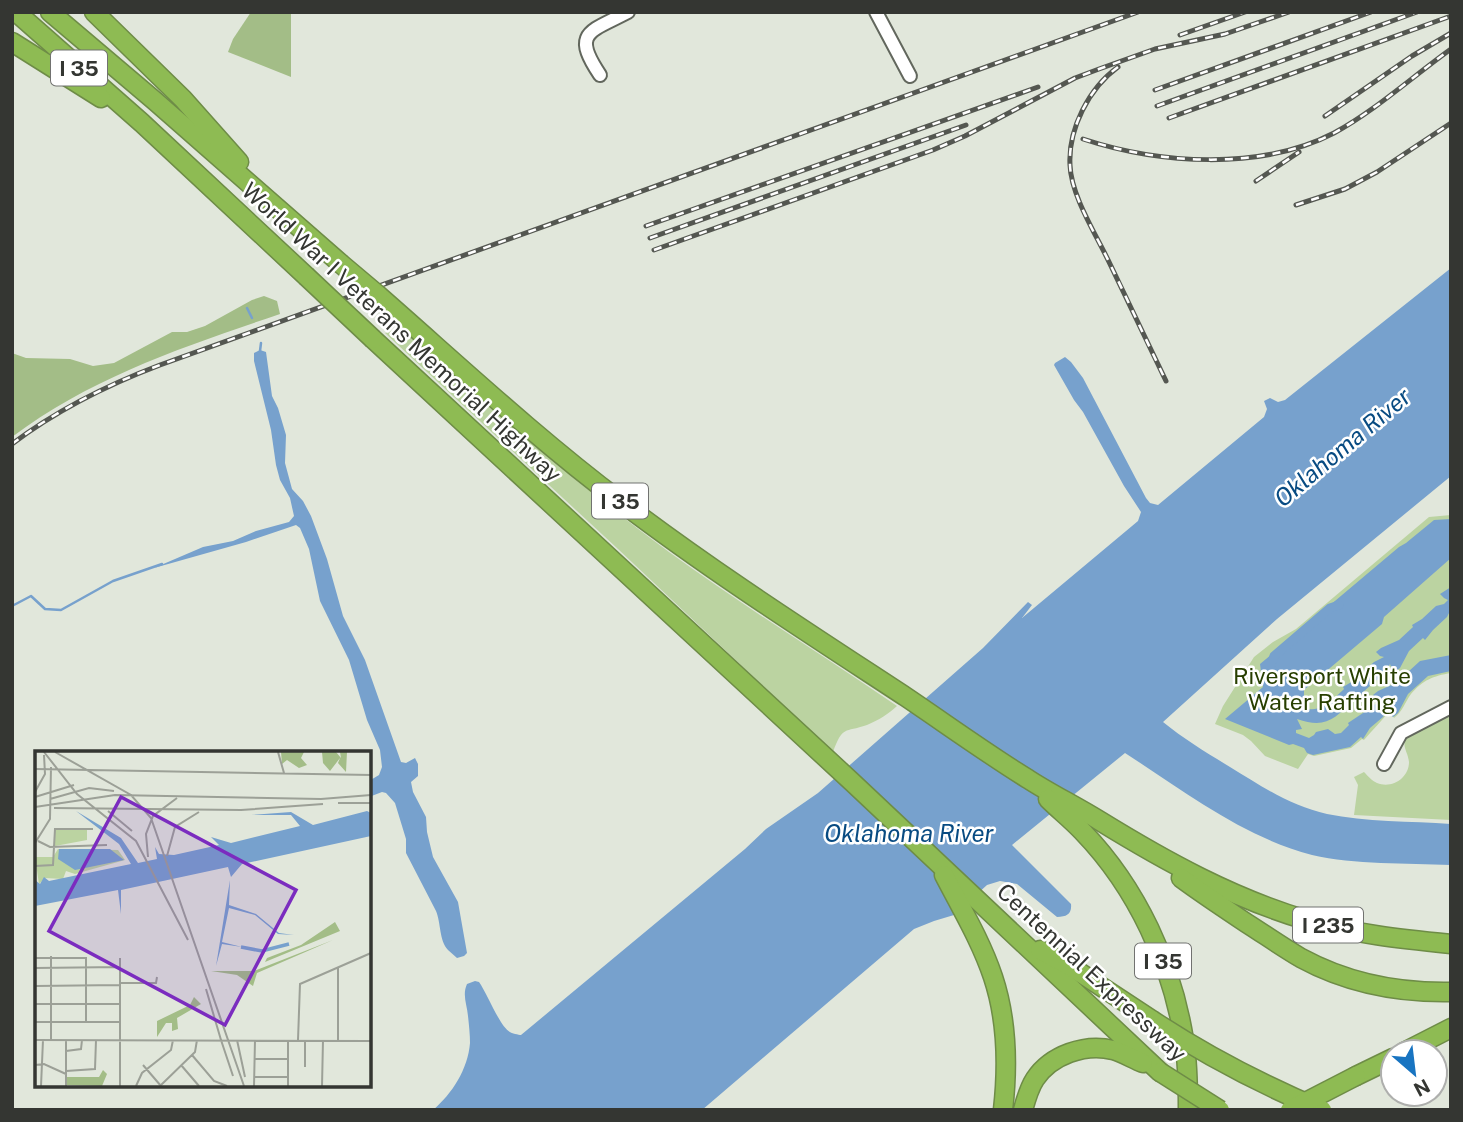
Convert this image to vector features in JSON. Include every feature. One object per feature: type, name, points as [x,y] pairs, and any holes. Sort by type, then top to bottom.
[{"type":"highway","name":"World War I Veterans Memorial Highway","points":[[16,12],[142,123],[938,862]]},
{"type":"highway","name":"World War I Veterans Memorial Highway","points":[[50,12],[527,426],[620,501],[690,553],[1028,779]]},
{"type":"highway","points":[[94,12],[183,99],[288,217]]},
{"type":"highway","points":[[12,42],[142,123]]},
{"type":"highway","name":"I 235","points":[[1028,779],[1127,839],[1211,884],[1256,903],[1306,920],[1352,931],[1451,944]]},
{"type":"highway","name":"I 35","points":[[1028,779],[1084,833],[1124,884],[1143,916],[1167,970],[1184,1041],[1188,1110]]},
{"type":"highway","points":[[1127,839],[1209,899],[1318,966],[1377,985],[1418,992],[1451,992]]},
{"type":"highway","name":"I 35","points":[[938,862],[993,978],[1000,1005],[1006,1059],[1003,1110]]},
{"type":"highway","name":"Centennial Expressway","points":[[938,862],[1160,1072],[1220,1110]]},
{"type":"highway","points":[[1019,939],[1070,966],[1152,1020],[1228,1064],[1322,1110]]},
{"type":"highway","points":[[1431,1038],[1451,1028]]},
{"type":"highway","points":[[1023,1110],[1030,1088],[1042,1070],[1074,1051],[1113,1050],[1160,1072]]},
{"type":"highway","points":[[1290,1110],[1379,1065]]},
{"type":"street","points":[[600,75],[587,52],[586,40],[591,31],[628,12]]},
{"type":"street","points":[[877,13],[910,76]]},
{"type":"street","points":[[1384,764],[1401,733],[1451,707]]},
{"type":"green space","points":[[251,12],[291,12],[291,77],[228,52],[233,39]]},
{"type":"green space","points":[[264,296],[277,301],[280,314],[175,351],[108,380],[43,416],[12,437],[12,353],[26,358],[70,359],[93,366],[114,363],[172,332],[187,332],[205,326]]},
{"type":"green space","points":[[400,328],[532,443],[634,526],[725,592],[897,706],[871,723],[845,731],[833,752],[385,333]]},
{"type":"green space","name":"Riversport White Water Rafting","points":[[1451,515],[1451,673],[1434,677],[1420,685],[1394,718],[1390,710],[1364,740],[1351,748],[1314,756],[1308,754],[1298,769],[1265,756],[1243,735],[1215,724],[1223,706],[1254,657],[1296,629],[1429,517]]},
{"type":"green space","points":[[1451,713],[1451,820],[1354,815],[1358,785],[1354,777],[1364,772],[1377,783],[1388,785],[1399,781],[1408,768],[1405,745],[1408,736]]},
{"type":"water","name":"Oklahoma River","points":[[1451,268],[1451,476],[1277,619],[1163,722],[1253,781],[1301,806],[1357,819],[1451,824],[1451,865],[1346,861],[1287,847],[1215,812],[1125,753],[1012,845],[1071,904],[1068,914],[1057,917],[1017,884],[1000,881],[987,885],[954,915],[914,929],[702,1110],[433,1110],[458,1080],[469,1053],[470,1033],[465,996],[467,984],[479,982],[506,1029],[521,1035],[766,829],[818,793],[983,648],[1028,602],[1032,605],[1022,618],[1138,521],[1141,512],[1055,363],[1065,357],[1083,378],[1146,498],[1150,503],[1158,505],[1264,417],[1267,409],[1264,401],[1270,398],[1278,402],[1285,400]]},
{"type":"water","points":[[260,350],[266,352],[272,396],[286,435],[285,463],[292,489],[311,516],[327,559],[343,616],[365,660],[401,762],[406,763],[415,758],[418,764],[418,776],[411,782],[413,792],[426,817],[433,857],[458,902],[467,953],[464,956],[457,958],[443,941],[436,911],[406,853],[406,839],[395,803],[386,793],[371,796],[371,780],[379,775],[382,767],[380,750],[367,720],[349,660],[320,601],[309,549],[300,528],[296,525],[154,568],[203,547],[233,541],[289,522],[294,516],[290,498],[280,480],[276,465],[254,353]]},
{"type":"water","name":"Riversport White Water Rafting","points":[[1451,519],[1451,558],[1384,617],[1382,624],[1304,690],[1304,709],[1317,709],[1330,702],[1343,687],[1384,657],[1376,652],[1399,640],[1412,625],[1436,606],[1444,604],[1448,600],[1440,594],[1451,587],[1451,609],[1447,617],[1425,640],[1423,638],[1409,651],[1400,668],[1395,672],[1390,664],[1385,673],[1363,692],[1356,702],[1354,700],[1335,717],[1323,722],[1297,719],[1302,729],[1296,730],[1296,733],[1309,738],[1316,732],[1328,729],[1335,734],[1341,733],[1348,723],[1381,700],[1373,695],[1396,683],[1420,661],[1451,655],[1451,671],[1428,676],[1408,694],[1398,713],[1393,717],[1389,708],[1363,739],[1361,737],[1350,747],[1313,755],[1307,753],[1304,748],[1289,745],[1225,719],[1263,687],[1260,664],[1272,654],[1276,657],[1332,611],[1329,606],[1434,520]]},
{"type":"waterway","points":[[247,308],[252,318]]},
{"type":"waterway","points":[[260,351],[261,343]]},
{"type":"waterway","points":[[12,606],[31,596],[45,609],[61,610],[113,581],[162,564]]},
{"type":"waterway","points":[[1270,667],[1274,656],[1330,608],[1339,605]]},
{"type":"railway","points":[[12,444],[83,399],[160,365],[1138,12]]},
{"type":"railway","points":[[1180,35],[1245,12]]},
{"type":"railway","points":[[654,250],[933,150],[1075,78],[1099,69],[1155,49],[1225,34],[1289,12]]},
{"type":"railway","points":[[1155,90],[1371,12]]},
{"type":"railway","points":[[1157,106],[1417,12]]},
{"type":"railway","points":[[1169,118],[1451,16]]},
{"type":"railway","points":[[1325,116],[1412,56],[1451,33]]},
{"type":"railway","points":[[1083,139],[1144,154],[1177,158],[1210,160],[1275,153],[1334,133],[1379,104],[1451,49]]},
{"type":"railway","points":[[1118,67],[1098,86],[1082,110],[1070,151],[1071,177],[1086,216],[1166,381]]},
{"type":"railway","points":[[646,226],[1038,87]]},
{"type":"railway","points":[[1296,205],[1345,189],[1377,172],[1451,123]]},
{"type":"railway","points":[[650,238],[966,125]]},
{"type":"railway","points":[[1256,181],[1299,152]]}]
